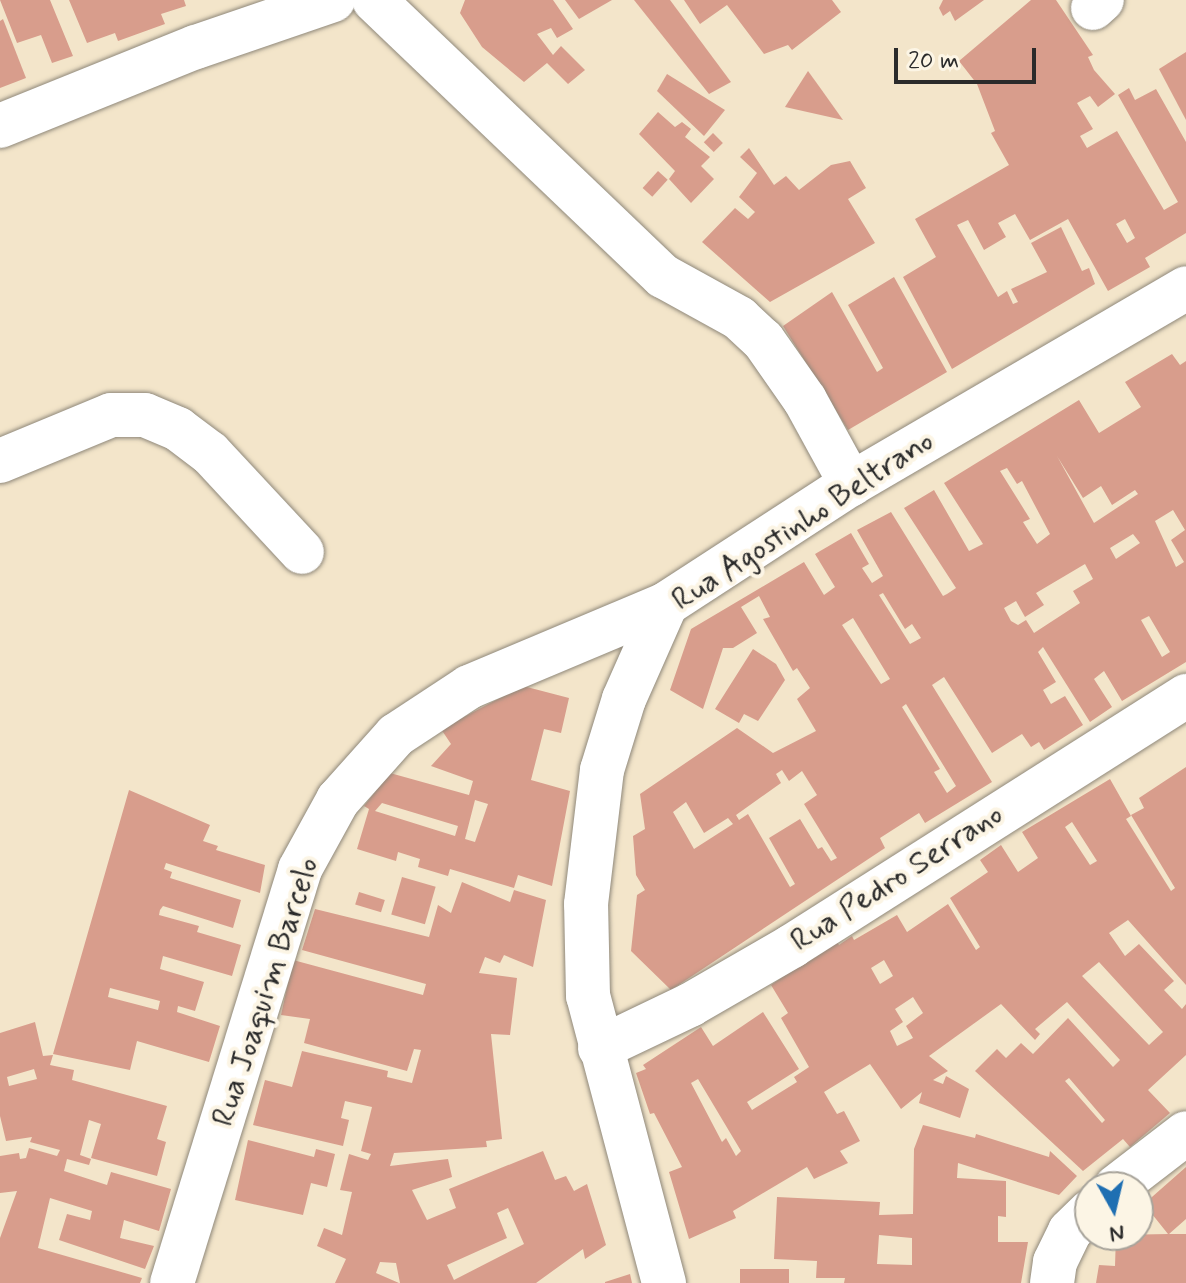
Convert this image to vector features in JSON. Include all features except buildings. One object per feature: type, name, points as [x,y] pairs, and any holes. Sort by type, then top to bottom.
[{"type":"street","points":[[0,126],[196,47],[333,0]]},
{"type":"street","points":[[374,0],[663,276],[739,318],[763,340],[805,400],[851,484]]},
{"type":"street","name":"Rua Agostinho Beltrano","points":[[664,1283],[588,996],[586,904],[602,770],[624,699],[666,604],[851,484],[1186,288]]},
{"type":"street","points":[[0,461],[97,419],[145,415],[178,429],[210,453],[302,552]]},
{"type":"street","name":"Rua Joaquim Barcelo","points":[[172,1283],[300,869],[338,800],[396,735],[469,687],[666,604]]},
{"type":"street","name":"Rua Pedro Serrano","points":[[600,1048],[690,1005],[792,946],[1186,696]]},
{"type":"street","points":[[1137,1171],[1186,1133]]},
{"type":"street","points":[[1052,1283],[1055,1262],[1074,1227]]}]
